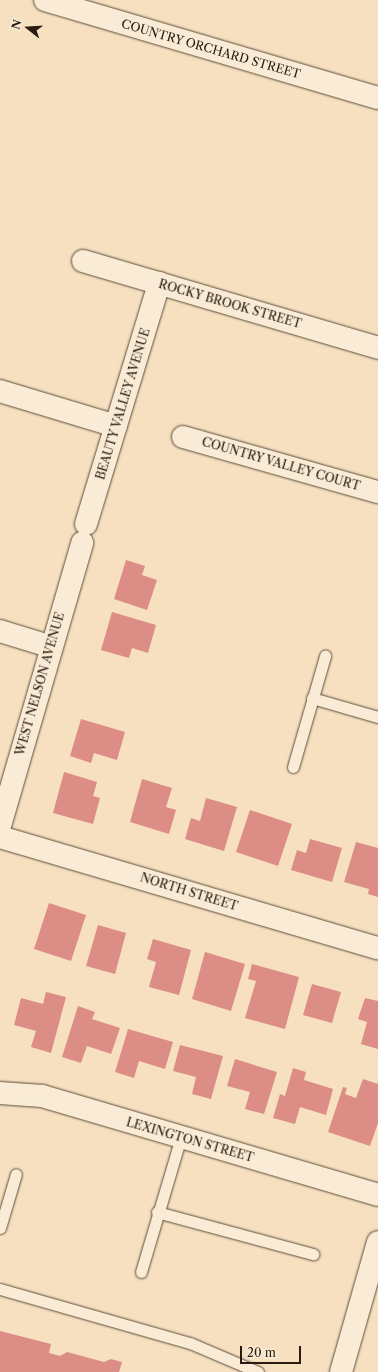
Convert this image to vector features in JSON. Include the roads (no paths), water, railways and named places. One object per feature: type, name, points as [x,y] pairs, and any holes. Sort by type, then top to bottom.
[{"type":"street","name":"COUNTRY ORCHARD STREET","points":[[45,0],[378,98]]},
{"type":"street","name":"ROCKY BROOK STREET","points":[[83,261],[378,348]]},
{"type":"street","name":"BEAUTY VALLEY AVENUE","points":[[84,533],[159,283]]},
{"type":"street","points":[[0,391],[116,426]]},
{"type":"street","name":"COUNTRY VALLEY COURT","points":[[183,437],[378,492]]},
{"type":"street","name":"WEST NELSON AVENUE","points":[[0,826],[49,646],[84,533]]},
{"type":"street","points":[[0,631],[49,646]]},
{"type":"street","name":"NORTH STREET","points":[[0,837],[378,948]]},
{"type":"street","name":"LEXINGTON STREET","points":[[0,1093],[42,1096],[378,1195]]},
{"type":"street","points":[[341,1372],[378,1242]]},
{"type":"lane","points":[[293,767],[325,656]]},
{"type":"lane","points":[[312,698],[378,717]]},
{"type":"lane","points":[[141,1272],[157,1212],[181,1137]]},
{"type":"lane","points":[[0,1228],[16,1174]]},
{"type":"lane","points":[[157,1212],[313,1254]]},
{"type":"lane","points":[[0,1289],[198,1346],[258,1372]]}]
